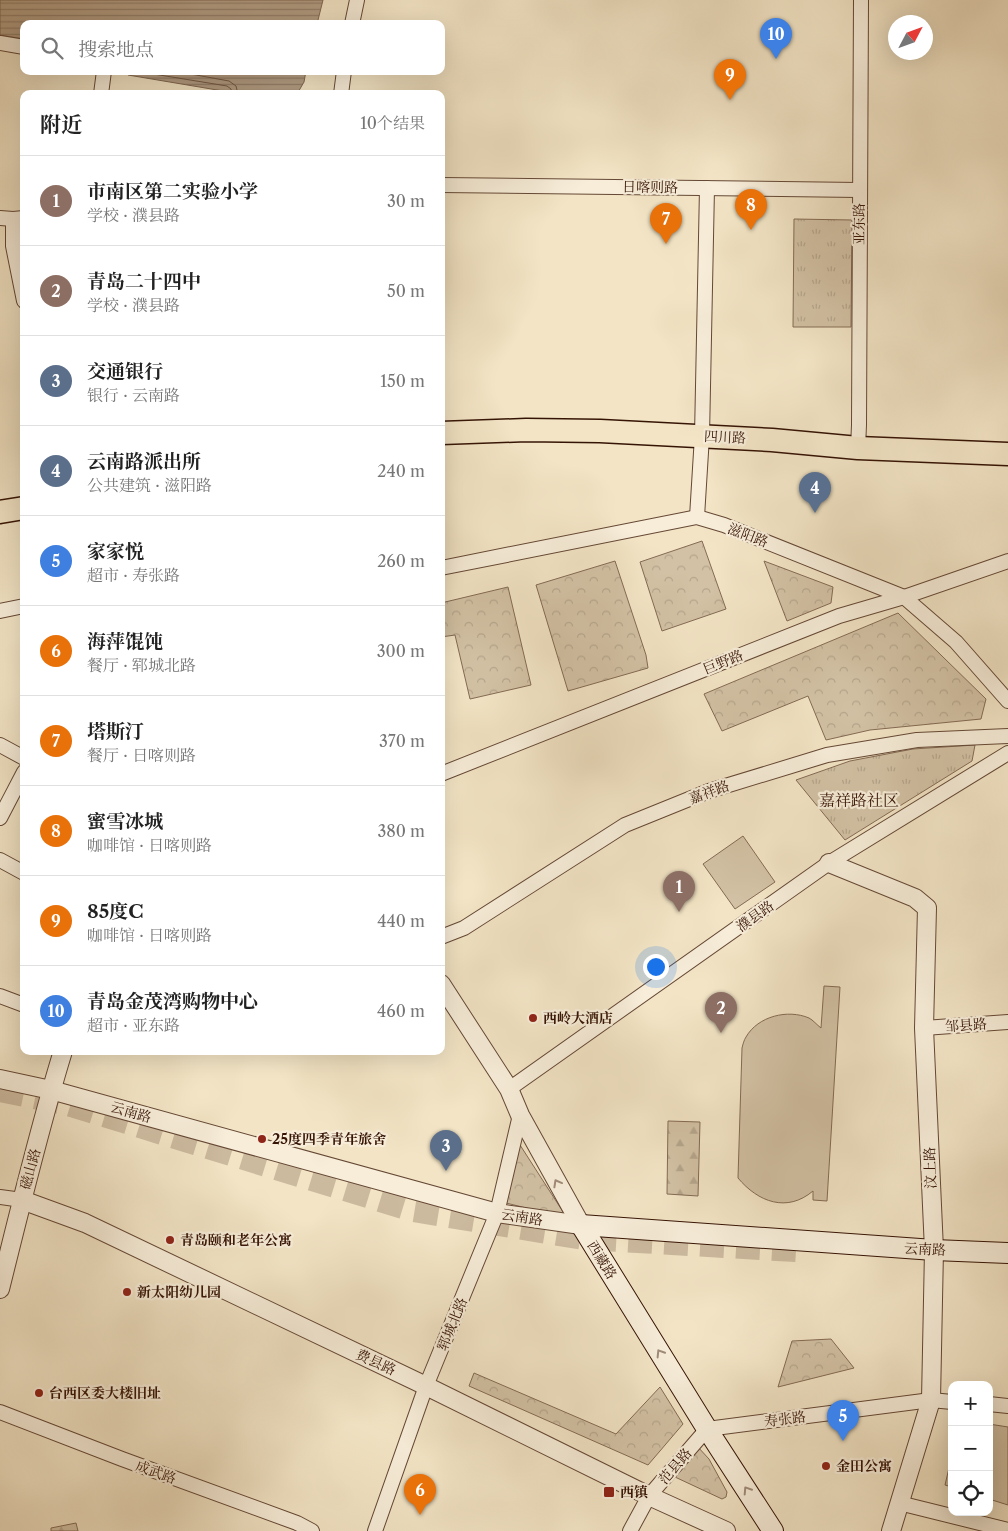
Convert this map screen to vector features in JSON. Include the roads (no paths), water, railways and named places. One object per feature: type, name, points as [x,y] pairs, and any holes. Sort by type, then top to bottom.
[{"type":"main road","name":"四川路","points":[[445,433],[526,430],[600,431],[772,440],[858,448],[1008,454]]},
{"type":"main road","points":[[0,512],[20,509]]},
{"type":"main road","name":"云南路","points":[[581,1226],[934,1250],[1008,1253]]},
{"type":"main road","name":"西藏路","points":[[581,1226],[707,1429],[773,1531]]},
{"type":"street","points":[[353,20],[357,0]]},
{"type":"street","name":"亚东路","points":[[858,448],[861,0]]},
{"type":"street","points":[[0,43],[20,46]]},
{"type":"street","points":[[102,90],[103,75]]},
{"type":"street","points":[[342,90],[343,75]]},
{"type":"street","name":"日喀则路","points":[[445,185],[859,190]]},
{"type":"street","points":[[445,567],[697,516],[702,436],[707,188]]},
{"type":"street","points":[[12,218],[13,246],[20,281]]},
{"type":"street","name":"滋阳路","points":[[697,516],[904,597],[956,642],[1008,701]]},
{"type":"street","name":"巨野路","points":[[445,772],[839,616],[904,597],[1008,561]]},
{"type":"street","points":[[0,611],[20,607]]},
{"type":"street","name":"嘉祥路","points":[[445,935],[464,928],[625,825],[709,790],[827,755],[917,740],[1008,736]]},
{"type":"street","points":[[0,745],[20,756]]},
{"type":"street","name":"濮县路","points":[[509,1090],[829,863],[1008,753]]},
{"type":"street","points":[[0,818],[20,780]]},
{"type":"street","points":[[0,860],[20,871]]},
{"type":"street","name":"汶上路","points":[[829,863],[915,898],[927,908],[924,1028],[934,1250],[931,1400],[891,1531]]},
{"type":"street","name":"西藏路","points":[[445,990],[509,1090],[520,1115],[581,1226]]},
{"type":"street","points":[[0,996],[20,1004]]},
{"type":"street","name":"邹县路","points":[[924,1028],[1008,1022]]},
{"type":"street","name":"磁山路","points":[[0,1288],[62,1055]]},
{"type":"street","name":"云南路","points":[[0,1079],[51,1090],[496,1213],[581,1226]]},
{"type":"street","name":"郓城北路","points":[[375,1531],[426,1386],[496,1213],[520,1115]]},
{"type":"street","points":[[0,1197],[22,1200]]},
{"type":"street","name":"费县路","points":[[22,1200],[85,1223],[426,1386],[649,1496],[726,1531]]},
{"type":"street","name":"寿张路","points":[[707,1429],[931,1400],[948,1402]]},
{"type":"street","points":[[993,1404],[1008,1406]]},
{"type":"street","name":"成武路","points":[[0,1412],[296,1523],[312,1531]]},
{"type":"street","name":"范县路","points":[[630,1531],[649,1496],[707,1429]]},
{"type":"street","points":[[899,1503],[1008,1530]]},
{"type":"street","points":[[281,1531],[296,1523]]},
{"type":"water","points":[[0,0],[323,0],[318,20],[20,20],[20,38],[0,35]]},
{"type":"water","points":[[128,75],[305,75],[299,90],[217,90]]},
{"type":"tunnel","points":[[0,1090],[68,1104],[413,1210],[584,1238],[796,1250]]},
{"type":"place","name":"青岛金茂湾购物中心","points":[[776,59]]},
{"type":"place","name":"85度C","points":[[730,100]]},
{"type":"place","name":"蜜雪冰城","points":[[751,230]]},
{"type":"place","name":"塔斯汀","points":[[666,244]]},
{"type":"place","name":"云南路派出所","points":[[815,513]]},
{"type":"place","name":"市南区第二实验小学","points":[[679,912]]},
{"type":"place","name":"西岭大酒店","points":[[533,1018]]},
{"type":"place","name":"青岛二十四中","points":[[721,1033]]},
{"type":"place","name":"25度四季青年旅舍","points":[[262,1139]]},
{"type":"place","name":"交通银行","points":[[446,1171]]},
{"type":"place","name":"青岛颐和老年公寓","points":[[170,1240]]},
{"type":"place","name":"新太阳幼儿园","points":[[127,1292]]},
{"type":"place","name":"台西区委大楼旧址","points":[[39,1393]]},
{"type":"place","name":"家家悦","points":[[843,1441]]},
{"type":"place","name":"金田公寓","points":[[826,1466]]},
{"type":"place","name":"西镇","points":[[609,1492]]},
{"type":"place","name":"海萍馄饨","points":[[420,1515]]},
{"type":"district","name":"嘉祥路社区","points":[[859,800]]}]
